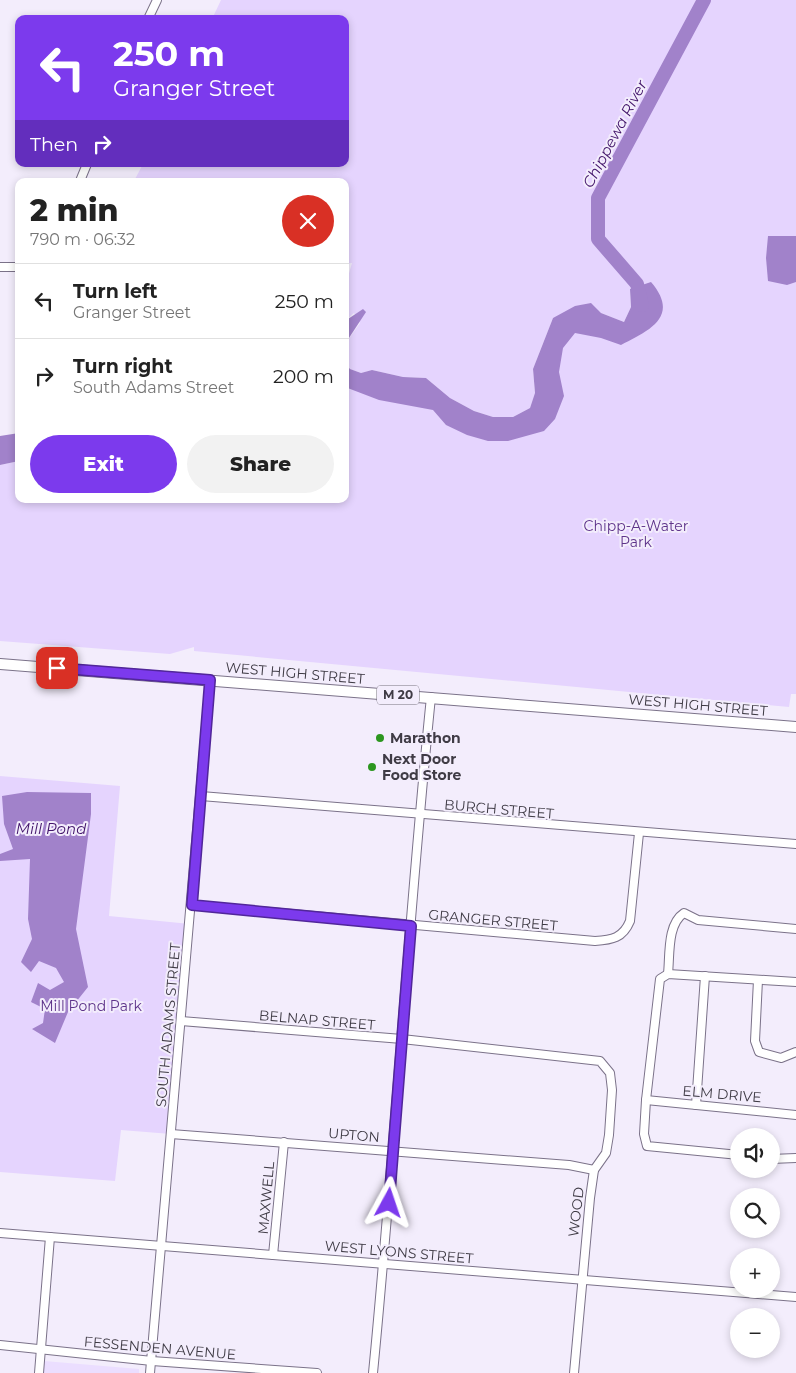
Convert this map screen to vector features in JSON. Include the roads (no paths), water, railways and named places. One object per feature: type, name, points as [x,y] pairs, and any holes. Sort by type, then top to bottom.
[{"type":"main road","name":"WEST HIGH STREET","points":[[0,664],[796,727]]},
{"type":"street","points":[[150,15],[157,0]]},
{"type":"street","points":[[0,267],[15,267]]},
{"type":"street","name":"SOUTH ADAMS STREET","points":[[150,1373],[210,680]]},
{"type":"street","points":[[373,1373],[384,1263],[419,814],[431,697]]},
{"type":"street","name":"BURCH STREET","points":[[201,796],[639,833],[796,844]]},
{"type":"street","name":"GRANGER STREET","points":[[192,905],[595,942],[613,940],[626,931],[630,921],[639,833]]},
{"type":"street","points":[[668,974],[673,926],[676,918],[684,913],[698,920],[796,929]]},
{"type":"street","points":[[730,1154],[647,1146],[644,1134],[646,1100],[660,979],[668,974],[796,982]]},
{"type":"street","points":[[696,1105],[705,976]]},
{"type":"street","points":[[758,980],[755,1041],[759,1052],[781,1058],[796,1052]]},
{"type":"street","name":"BELNAP STREET","points":[[181,1021],[402,1039],[600,1061]]},
{"type":"street","name":"WOOD","points":[[574,1373],[581,1280],[594,1170],[606,1153],[612,1090],[610,1073],[600,1061]]},
{"type":"street","name":"ELM DRIVE","points":[[646,1100],[796,1115]]},
{"type":"street","name":"UPTON","points":[[171,1134],[569,1165],[594,1170]]},
{"type":"street","name":"MAXWELL","points":[[274,1255],[284,1142]]},
{"type":"street","points":[[780,1158],[796,1158]]},
{"type":"street","name":"WEST LYONS STREET","points":[[0,1233],[796,1297]]},
{"type":"street","points":[[39,1373],[50,1237]]},
{"type":"street","name":"FESSENDEN AVENUE","points":[[0,1345],[152,1361],[317,1373]]},
{"type":"water","points":[[768,236],[796,236],[796,282],[787,285],[768,281],[766,258]]},
{"type":"water","points":[[651,282],[659,294],[663,305],[662,314],[650,328],[621,345],[601,338],[575,333],[563,348],[559,372],[564,396],[555,419],[544,431],[508,441],[488,441],[467,435],[446,425],[433,410],[379,400],[349,389],[349,368],[361,373],[372,370],[403,377],[426,378],[450,398],[474,411],[493,417],[513,417],[530,408],[535,393],[533,369],[553,318],[575,306],[591,303],[601,313],[624,322],[631,307],[630,289]]},
{"type":"water","points":[[363,309],[366,312],[349,338],[349,318]]},
{"type":"water","points":[[15,434],[15,462],[0,465],[0,436]]},
{"type":"water","name":"Mill Pond","points":[[27,792],[91,793],[91,814],[76,929],[88,987],[68,1012],[55,1043],[32,1029],[43,1023],[45,1009],[31,1002],[38,983],[50,990],[64,982],[56,968],[39,961],[31,972],[21,962],[32,939],[28,919],[30,859],[0,861],[0,854],[13,849],[4,824],[2,796]]},
{"type":"waterway","name":"Chippewa River","points":[[642,305],[637,284],[598,239],[598,198],[704,0]]},
{"type":"place","name":"Marathon","points":[[380,738]]},
{"type":"place","name":"Next Door Food Store","points":[[372,767]]},
{"type":"park label","name":"Chipp-A-Water Park","points":[[636,534]]},
{"type":"park label","name":"Mill Pond Park","points":[[91,1006]]}]
